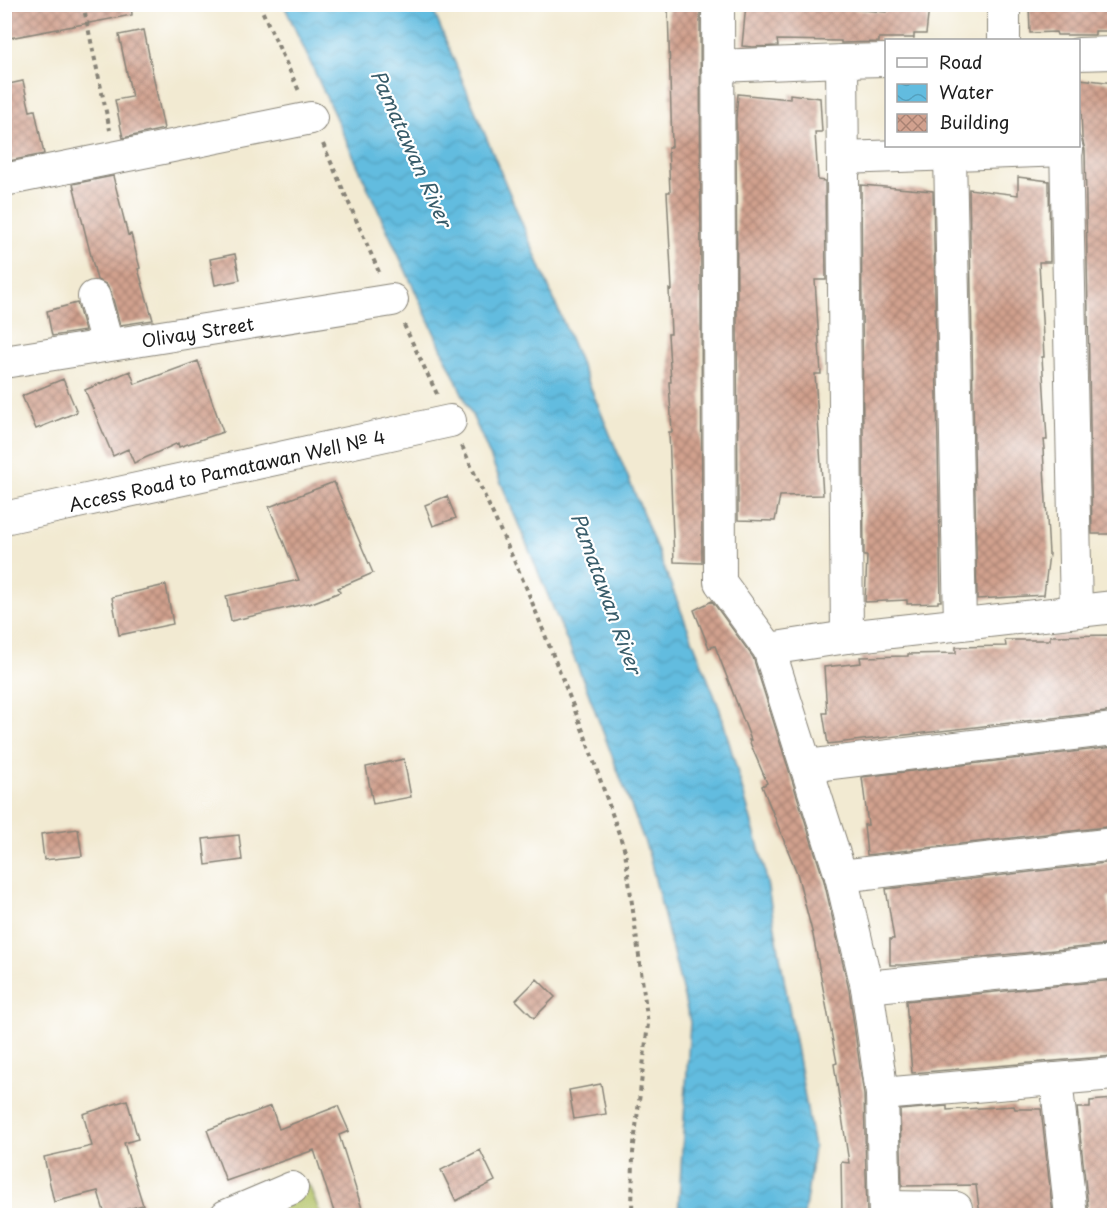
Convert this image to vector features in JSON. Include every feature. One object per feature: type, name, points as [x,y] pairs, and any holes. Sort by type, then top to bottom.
[{"type":"street","points":[[718,4],[720,582],[769,649],[841,876],[867,987],[882,1094],[885,1211],[956,1208],[957,1215]]},
{"type":"street","points":[[1004,4],[1004,39]]},
{"type":"street","points":[[1080,54],[1114,53]]},
{"type":"street","points":[[718,66],[885,60]]},
{"type":"street","points":[[842,61],[847,637]]},
{"type":"street","points":[[4,180],[311,118]]},
{"type":"street","points":[[843,158],[1066,148],[1076,611]]},
{"type":"street","points":[[950,154],[960,624]]},
{"type":"street","points":[[94,297],[107,344]]},
{"type":"street","name":"Olivay Street","points":[[4,362],[392,300]]},
{"type":"street","name":"Access Road to Pamatawan Well № 4","points":[[4,518],[450,421]]},
{"type":"street","points":[[769,649],[847,637],[1114,607]]},
{"type":"street","points":[[807,766],[1114,729]]},
{"type":"street","points":[[841,876],[1114,844]]},
{"type":"street","points":[[867,987],[1114,962]]},
{"type":"street","points":[[882,1094],[1114,1074]]},
{"type":"street","points":[[1056,1079],[1071,1215]]},
{"type":"street","points":[[226,1215],[292,1188]]},
{"type":"path","points":[[83,4],[116,157]]},
{"type":"path","points":[[259,4],[392,300],[530,598],[585,736],[625,851],[648,1024],[633,1153],[632,1215]]},
{"type":"green space","points":[[309,1185],[321,1215],[251,1215],[248,1209]]},
{"type":"water","name":"Pamatawan River","points":[[284,5],[431,5],[640,506],[720,710],[764,866],[814,1148],[804,1215],[678,1215],[690,1022],[648,851],[586,687],[482,437]]},
{"type":"building","points":[[4,4],[131,4],[132,15],[4,39]]},
{"type":"building","points":[[746,4],[788,4],[886,12],[886,4],[929,7],[926,34],[914,34],[914,38],[879,38],[879,42],[841,43],[841,41],[777,40],[778,46],[753,47],[742,46]]},
{"type":"building","points":[[1029,4],[1114,4],[1114,31],[1095,31],[1095,35],[1030,33]]},
{"type":"building","points":[[668,8],[700,8],[702,563],[674,562],[669,432],[672,432],[669,382],[671,382],[668,334],[671,334],[669,289],[672,290],[667,192],[670,192],[668,147],[672,147]]},
{"type":"building","points":[[144,30],[164,129],[123,138],[115,100],[132,97],[119,35]]},
{"type":"building","points":[[1080,79],[1114,83],[1114,115],[1112,115],[1114,149],[1114,534],[1092,534],[1085,150],[1082,138]]},
{"type":"building","points":[[23,81],[30,111],[35,110],[44,154],[4,162],[4,85]]},
{"type":"building","points":[[738,94],[790,99],[790,94],[820,98],[822,132],[815,132],[818,180],[825,181],[826,280],[815,280],[821,374],[815,374],[823,495],[780,496],[775,521],[738,520],[736,118]]},
{"type":"building","points":[[113,176],[128,235],[131,234],[140,268],[138,269],[153,320],[120,325],[111,292],[106,284],[97,280],[73,184]]},
{"type":"building","points":[[1018,177],[1049,181],[1050,262],[1039,262],[1047,440],[1044,440],[1045,449],[1043,449],[1049,554],[1044,595],[977,599],[969,189],[1018,195]]},
{"type":"building","points":[[861,185],[933,191],[941,601],[938,603],[907,604],[907,600],[865,602],[867,556],[864,556]]},
{"type":"building","points":[[235,254],[240,280],[215,285],[210,259]]},
{"type":"building","points":[[77,303],[85,331],[52,336],[47,311]]},
{"type":"building","points":[[198,361],[223,432],[179,447],[178,443],[134,463],[128,449],[113,456],[85,390],[130,371],[135,384]]},
{"type":"building","points":[[63,379],[77,412],[36,429],[22,396]]},
{"type":"building","points":[[334,482],[373,573],[338,588],[340,592],[309,604],[231,621],[226,596],[299,580],[269,507]]},
{"type":"building","points":[[447,496],[456,518],[433,526],[425,505]]},
{"type":"building","points":[[166,585],[173,624],[119,635],[112,597]]},
{"type":"building","points":[[712,601],[753,657],[824,881],[849,990],[864,1095],[867,1215],[842,1215],[841,1162],[849,1163],[834,1064],[837,1063],[813,935],[797,873],[762,786],[767,783],[715,646],[709,648],[694,610]]},
{"type":"building","points":[[1114,635],[1114,711],[828,744],[823,713],[827,713],[824,667],[861,663],[860,657],[956,653],[956,647],[1006,646],[1005,640],[1050,640],[1050,636]]},
{"type":"building","points":[[1114,747],[1114,826],[867,855],[864,825],[868,825],[862,777]]},
{"type":"building","points":[[404,759],[411,797],[373,804],[366,767]]},
{"type":"building","points":[[78,829],[82,856],[44,860],[41,834]]},
{"type":"building","points":[[239,835],[242,860],[206,865],[203,839]]},
{"type":"building","points":[[1114,862],[1114,897],[1108,897],[1114,944],[890,965],[890,939],[894,939],[886,889]]},
{"type":"building","points":[[537,979],[555,997],[534,1018],[516,1000]]},
{"type":"building","points":[[1114,980],[1114,1056],[912,1073],[906,1001]]},
{"type":"building","points":[[601,1084],[606,1114],[574,1119],[569,1090]]},
{"type":"building","points":[[1114,1099],[1114,1215],[1089,1215],[1077,1108],[1090,1108],[1090,1101]]},
{"type":"building","points":[[127,1100],[138,1139],[124,1143],[143,1205],[105,1215],[98,1191],[54,1202],[44,1157],[92,1146],[83,1114]]},
{"type":"building","points":[[271,1106],[279,1129],[338,1106],[349,1131],[339,1135],[364,1215],[335,1215],[314,1150],[226,1181],[207,1130]]},
{"type":"building","points":[[947,1106],[947,1110],[1014,1106],[1015,1109],[1041,1109],[1053,1215],[980,1215],[976,1185],[902,1186],[900,1110]]},
{"type":"building","points":[[480,1150],[495,1181],[456,1201],[441,1170]]}]
